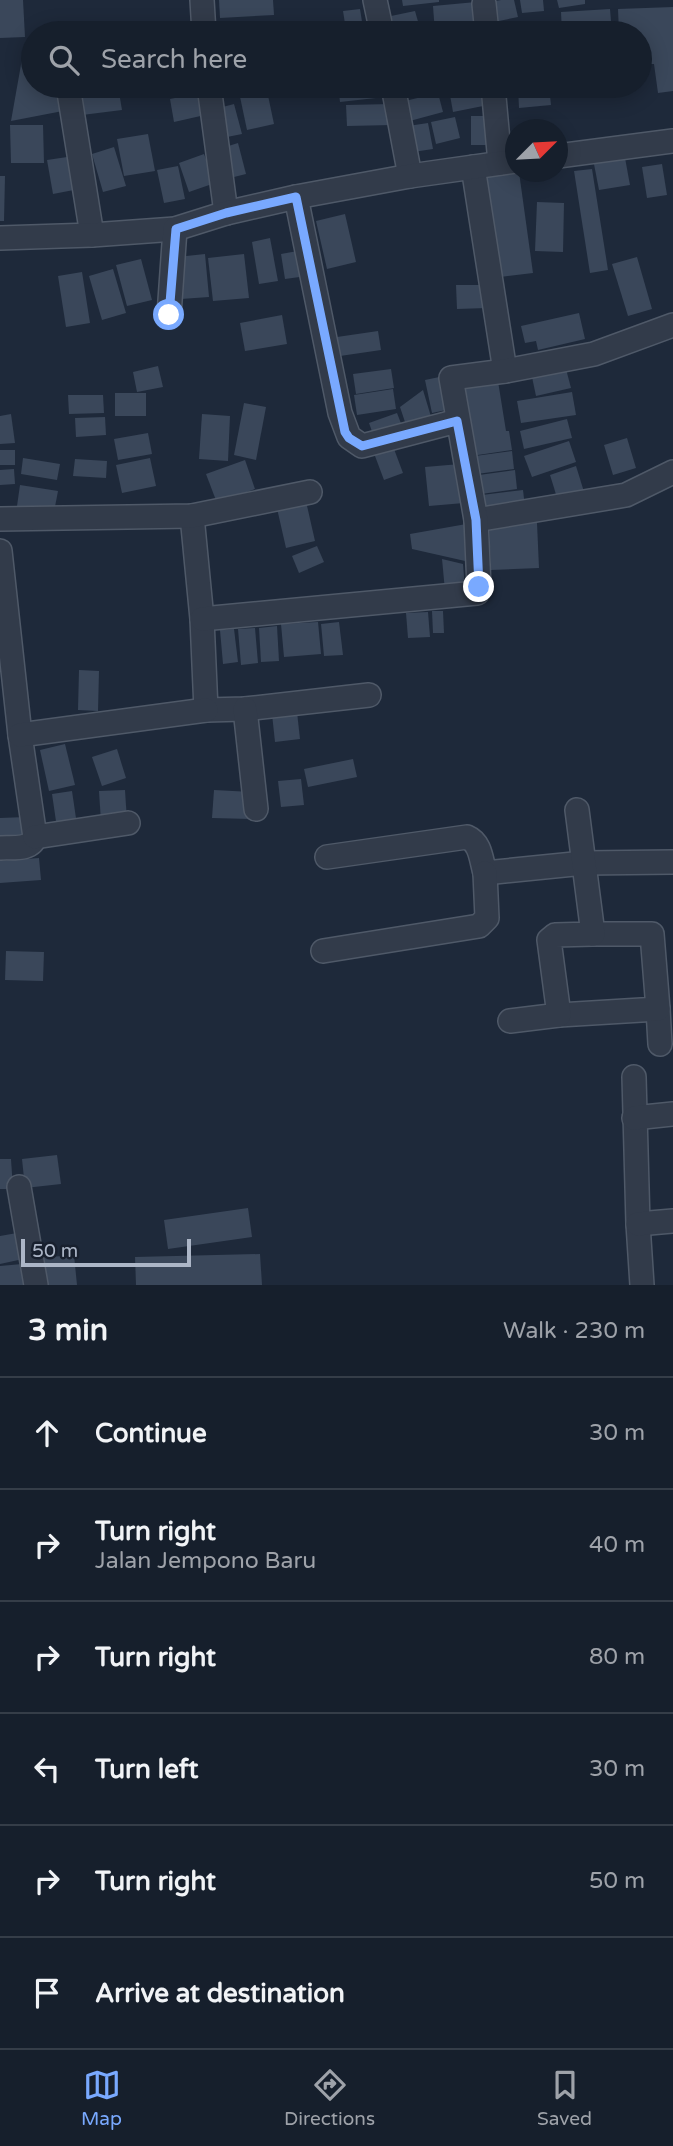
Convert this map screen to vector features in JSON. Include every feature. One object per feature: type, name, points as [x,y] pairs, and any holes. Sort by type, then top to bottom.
[{"type":"street","points":[[202,0],[203,21]]},
{"type":"street","points":[[375,0],[379,21]]},
{"type":"street","points":[[484,4],[486,21]]},
{"type":"street","points":[[70,98],[92,235]]},
{"type":"street","points":[[211,98],[226,213]]},
{"type":"street","points":[[395,98],[410,176]]},
{"type":"street","points":[[495,98],[505,148]]},
{"type":"street","points":[[568,155],[673,141]]},
{"type":"street","points":[[0,238],[176,229],[226,213],[296,197],[410,176],[505,162]]},
{"type":"street","points":[[473,167],[505,371]]},
{"type":"street","points":[[296,197],[340,413],[349,438],[362,446],[457,421]]},
{"type":"street","points":[[169,315],[176,229]]},
{"type":"street","points":[[202,619],[477,593],[479,575],[476,520],[451,378],[594,354],[673,325]]},
{"type":"street","points":[[476,520],[626,495],[673,472]]},
{"type":"street","points":[[0,519],[192,516],[310,492]]},
{"type":"street","points":[[192,516],[202,619],[206,710]]},
{"type":"street","points":[[0,551],[20,735],[35,837],[29,846],[0,848]]},
{"type":"street","points":[[20,735],[206,710],[244,709],[369,695]]},
{"type":"street","points":[[244,709],[256,809]]},
{"type":"street","points":[[577,810],[593,934]]},
{"type":"street","points":[[35,837],[128,823]]},
{"type":"street","points":[[323,951],[479,926],[486,918],[485,873],[478,847],[467,837],[327,857]]},
{"type":"street","points":[[485,873],[584,863],[673,862]]},
{"type":"street","points":[[559,1016],[550,940],[555,936],[652,934],[660,1044]]},
{"type":"street","points":[[510,1021],[659,1009]]},
{"type":"street","points":[[634,1077],[642,1285]]},
{"type":"street","points":[[634,1118],[673,1114]]},
{"type":"street","points":[[19,1187],[36,1285]]},
{"type":"street","points":[[638,1224],[673,1221]]},
{"type":"building","points":[[0,0],[23,0],[24,21],[21,21],[21,37],[0,38]]},
{"type":"building","points":[[219,0],[273,0],[274,15],[220,18]]},
{"type":"building","points":[[402,0],[439,0],[439,2],[403,6]]},
{"type":"building","points":[[514,0],[518,17],[494,21],[490,2]]},
{"type":"building","points":[[520,0],[543,0],[544,11],[522,13]]},
{"type":"building","points":[[557,0],[585,0],[585,4],[559,8]]},
{"type":"building","points":[[476,2],[478,21],[434,21],[433,6]]},
{"type":"building","points":[[673,7],[673,91],[658,93],[652,64],[652,21],[618,21],[618,9]]},
{"type":"building","points":[[360,9],[362,21],[345,21],[343,11]]},
{"type":"building","points":[[610,9],[611,21],[561,21],[561,12]]},
{"type":"building","points":[[415,11],[418,21],[392,21],[391,16]]},
{"type":"building","points":[[21,65],[21,98],[66,98],[68,110],[11,121]]},
{"type":"building","points":[[72,98],[120,98],[122,110],[74,116]]},
{"type":"building","points":[[201,98],[205,115],[174,122],[170,99]]},
{"type":"building","points":[[240,98],[269,98],[274,124],[247,130]]},
{"type":"building","points":[[340,98],[376,98],[340,102]]},
{"type":"building","points":[[417,98],[439,98],[443,112],[406,122],[401,102]]},
{"type":"building","points":[[451,98],[487,98],[488,105],[453,112]]},
{"type":"building","points":[[518,98],[550,98],[551,105],[519,108]]},
{"type":"building","points":[[234,104],[242,134],[227,137],[219,108]]},
{"type":"building","points":[[391,104],[392,125],[347,126],[346,105]]},
{"type":"building","points":[[471,116],[489,116],[488,145],[471,145]]},
{"type":"building","points":[[455,117],[460,138],[436,144],[431,122]]},
{"type":"building","points":[[428,123],[433,149],[413,152],[408,126]]},
{"type":"building","points":[[10,125],[43,125],[44,163],[11,163]]},
{"type":"building","points":[[148,134],[155,171],[124,176],[117,139]]},
{"type":"building","points":[[238,143],[246,174],[230,178],[222,148]]},
{"type":"building","points":[[114,147],[126,186],[103,192],[92,154]]},
{"type":"building","points":[[204,154],[215,183],[189,192],[179,163]]},
{"type":"building","points":[[74,156],[79,189],[53,194],[47,160]]},
{"type":"building","points":[[625,158],[630,185],[599,190],[594,164]]},
{"type":"building","points":[[662,164],[667,195],[647,198],[642,167]]},
{"type":"building","points":[[178,166],[185,199],[164,203],[157,170]]},
{"type":"building","points":[[485,168],[505,170],[505,182],[520,182],[533,273],[500,277]]},
{"type":"building","points":[[592,169],[608,270],[590,273],[574,171]]},
{"type":"building","points":[[0,176],[5,176],[4,221],[0,221]]},
{"type":"building","points":[[537,202],[564,203],[563,252],[535,251]]},
{"type":"building","points":[[345,214],[356,262],[327,269],[316,221]]},
{"type":"building","points":[[270,238],[278,281],[259,284],[252,242]]},
{"type":"building","points":[[303,250],[307,276],[285,279],[281,254]]},
{"type":"building","points":[[205,254],[209,297],[181,299],[177,257]]},
{"type":"building","points":[[244,254],[249,298],[213,301],[208,258]]},
{"type":"building","points":[[637,257],[652,309],[628,316],[612,264]]},
{"type":"building","points":[[141,259],[152,300],[127,306],[116,265]]},
{"type":"building","points":[[113,269],[126,313],[102,320],[89,276]]},
{"type":"building","points":[[82,272],[90,323],[66,327],[58,276]]},
{"type":"building","points":[[456,285],[486,285],[487,308],[457,309]]},
{"type":"building","points":[[579,313],[585,339],[538,350],[536,341],[525,343],[521,326]]},
{"type":"building","points":[[282,315],[287,344],[245,351],[240,323]]},
{"type":"building","points":[[378,331],[381,350],[340,356],[337,337]]},
{"type":"building","points":[[158,366],[163,387],[137,392],[133,372]]},
{"type":"building","points":[[391,369],[394,388],[356,394],[353,374]]},
{"type":"building","points":[[566,369],[571,388],[536,396],[532,377]]},
{"type":"building","points":[[497,375],[506,431],[509,431],[512,450],[471,456],[470,418],[461,381]]},
{"type":"building","points":[[444,376],[451,409],[432,413],[425,380]]},
{"type":"building","points":[[393,389],[396,409],[357,415],[354,395]]},
{"type":"building","points":[[423,390],[432,420],[407,428],[400,407]]},
{"type":"building","points":[[572,392],[576,415],[521,423],[517,401]]},
{"type":"building","points":[[115,393],[146,393],[146,416],[115,416]]},
{"type":"building","points":[[68,395],[103,395],[104,413],[69,414]]},
{"type":"building","points":[[244,403],[266,407],[256,460],[234,455]]},
{"type":"building","points":[[397,413],[402,426],[374,437],[369,423]]},
{"type":"building","points":[[11,414],[15,443],[0,444],[0,416]]},
{"type":"building","points":[[202,414],[230,416],[228,461],[199,459]]},
{"type":"building","points":[[105,417],[106,435],[76,437],[75,418]]},
{"type":"building","points":[[567,419],[572,438],[524,449],[520,431]]},
{"type":"building","points":[[148,433],[152,454],[118,460],[114,439]]},
{"type":"building","points":[[627,438],[636,468],[613,475],[604,445]]},
{"type":"building","points":[[391,441],[403,473],[384,480],[372,448]]},
{"type":"building","points":[[569,441],[576,462],[532,477],[524,456]]},
{"type":"building","points":[[0,450],[15,450],[15,465],[0,465]]},
{"type":"building","points":[[512,451],[514,469],[477,474],[475,456]]},
{"type":"building","points":[[23,458],[60,464],[57,480],[21,474]]},
{"type":"building","points":[[150,458],[156,486],[122,493],[116,465]]},
{"type":"building","points":[[75,459],[107,461],[106,478],[73,476]]},
{"type":"building","points":[[245,460],[255,489],[217,503],[206,474]]},
{"type":"building","points":[[460,464],[464,503],[429,506],[425,467]]},
{"type":"building","points":[[576,466],[585,495],[559,504],[550,475]]},
{"type":"building","points":[[14,469],[15,484],[0,485],[0,470]]},
{"type":"building","points":[[515,470],[517,489],[481,494],[479,475]]},
{"type":"building","points":[[20,485],[58,491],[54,512],[17,506]]},
{"type":"building","points":[[523,490],[525,507],[485,513],[482,495]]},
{"type":"building","points":[[305,497],[315,541],[286,548],[276,504]]},
{"type":"building","points":[[472,523],[474,563],[412,549],[410,534]]},
{"type":"building","points":[[537,523],[539,568],[491,570],[489,524]]},
{"type":"building","points":[[317,546],[324,562],[299,573],[292,556]]},
{"type":"building","points":[[442,559],[463,564],[465,589],[445,591]]},
{"type":"building","points":[[432,611],[443,611],[444,633],[433,633]]},
{"type":"building","points":[[428,612],[430,637],[408,638],[406,613]]},
{"type":"building","points":[[318,622],[321,654],[284,657],[281,624]]},
{"type":"building","points":[[339,622],[343,655],[324,656],[321,624]]},
{"type":"building","points":[[277,626],[279,661],[261,662],[259,628]]},
{"type":"building","points":[[255,628],[258,663],[241,665],[238,629]]},
{"type":"building","points":[[234,629],[238,662],[223,664],[220,630]]},
{"type":"building","points":[[79,670],[99,671],[98,711],[78,710]]},
{"type":"building","points":[[297,712],[300,739],[275,742],[272,714]]},
{"type":"building","points":[[65,744],[75,785],[49,791],[40,750]]},
{"type":"building","points":[[117,749],[126,778],[102,786],[92,757]]},
{"type":"building","points":[[353,759],[357,777],[308,787],[304,769]]},
{"type":"building","points":[[301,779],[304,805],[281,807],[278,781]]},
{"type":"building","points":[[125,790],[127,821],[101,822],[99,791]]},
{"type":"building","points":[[214,790],[252,792],[251,819],[212,818]]},
{"type":"building","points":[[72,791],[77,825],[57,828],[52,794]]},
{"type":"building","points":[[26,817],[27,837],[0,838],[0,818]]},
{"type":"building","points":[[39,858],[41,880],[0,883],[0,861]]},
{"type":"building","points":[[6,951],[44,952],[43,981],[5,980]]},
{"type":"building","points":[[57,1155],[61,1184],[25,1188],[22,1159]]},
{"type":"building","points":[[0,1159],[11,1159],[13,1189],[0,1189]]},
{"type":"building","points":[[248,1208],[252,1237],[168,1249],[164,1220]]},
{"type":"building","points":[[17,1233],[23,1259],[0,1264],[0,1236]]},
{"type":"building","points":[[260,1254],[262,1285],[136,1285],[135,1257]]},
{"type":"building","points":[[74,1255],[77,1285],[40,1285],[38,1258]]},
{"type":"building","points":[[22,1264],[24,1285],[0,1285],[0,1266]]},
{"type":"route","points":[[169,315],[176,229],[226,213],[296,197],[345,432],[355,443],[362,446],[457,421],[476,520],[479,587]]}]
